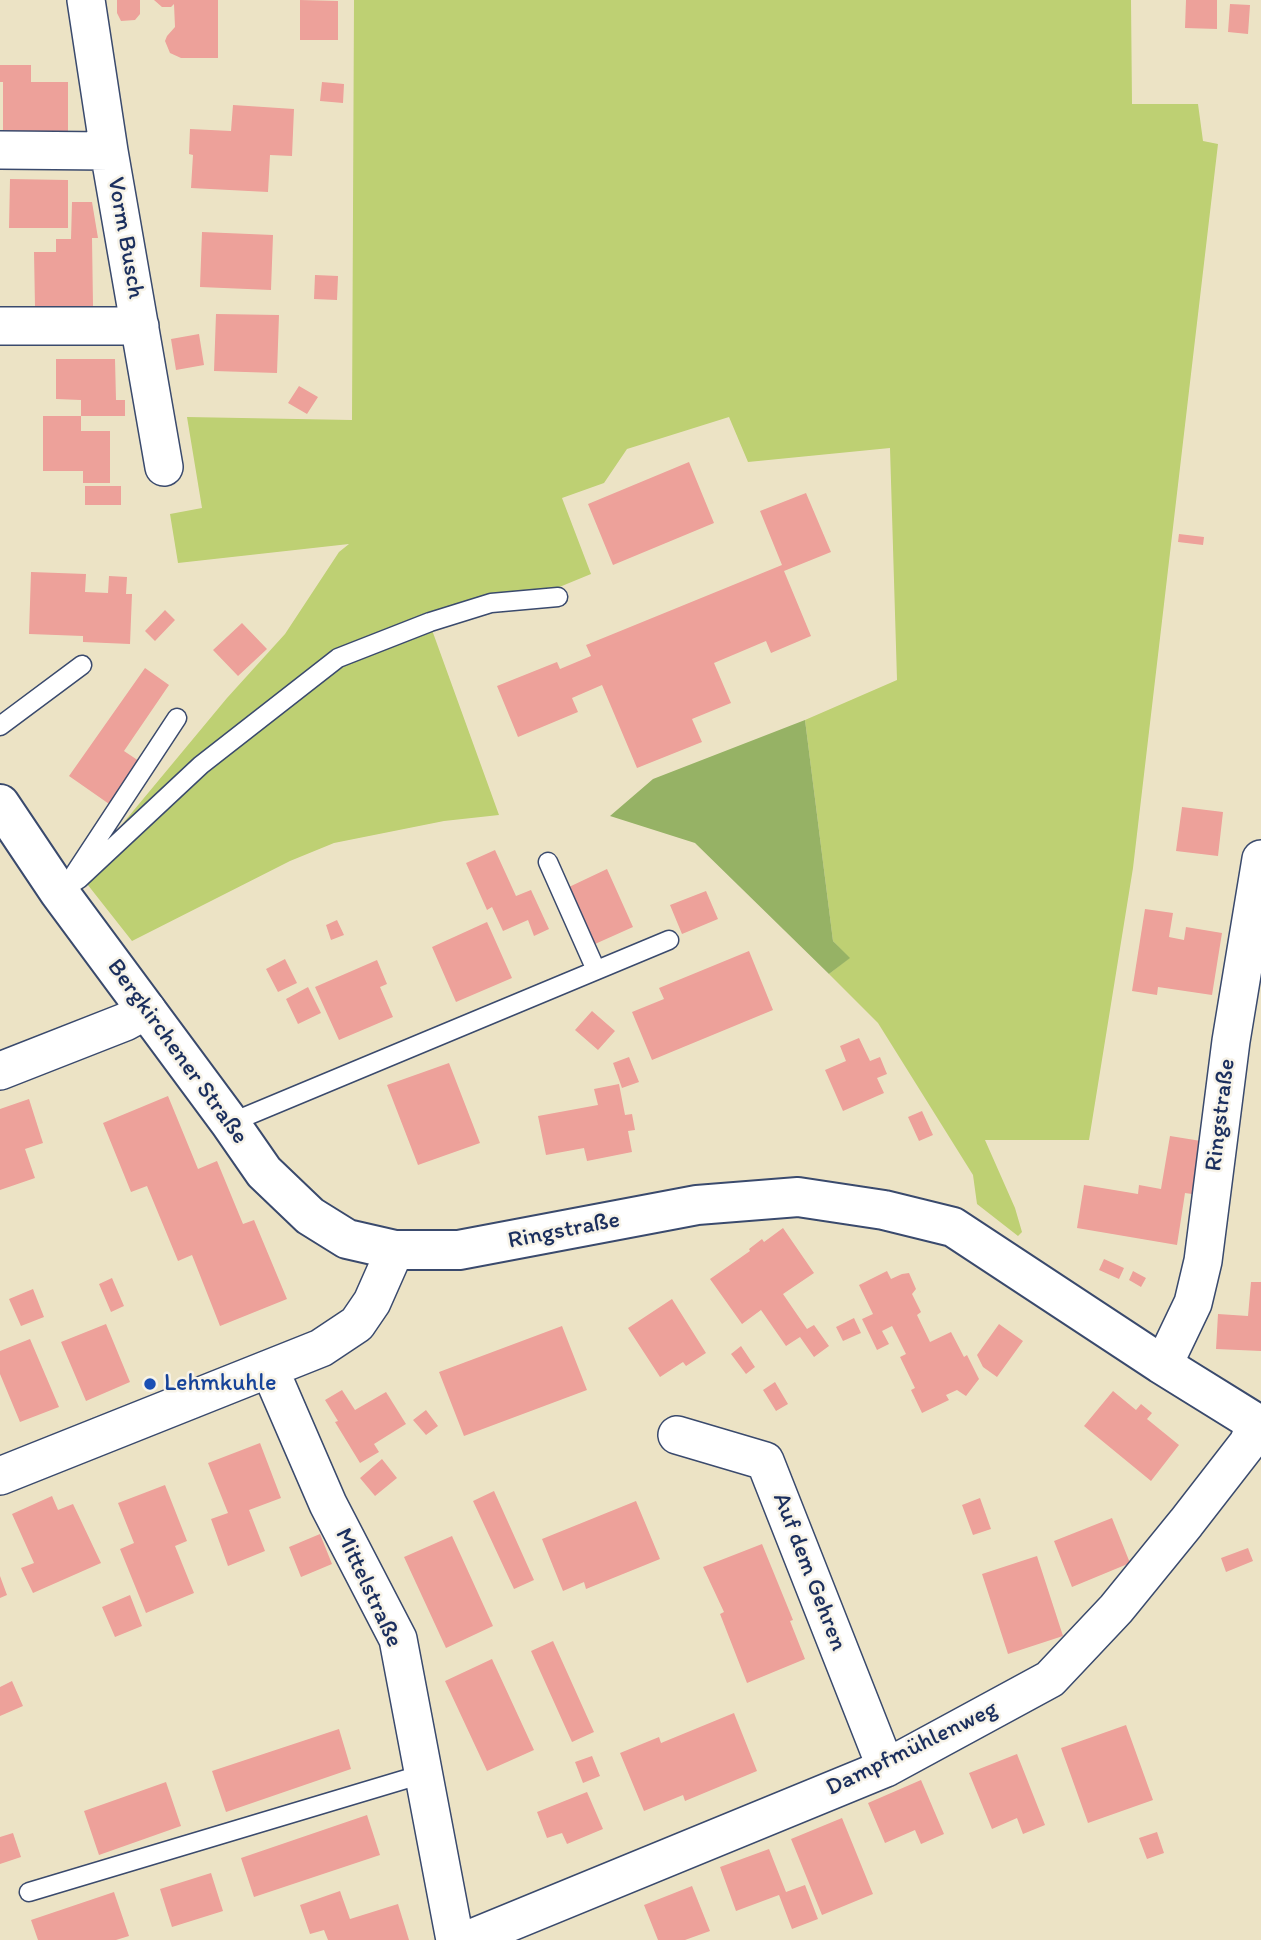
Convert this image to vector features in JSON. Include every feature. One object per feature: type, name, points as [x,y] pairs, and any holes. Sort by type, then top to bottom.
[{"type":"street","name":"Vorm Busch","points":[[86,0],[109,151],[164,467]]},
{"type":"street","name":"Vorm Busch","points":[[0,150],[109,151]]},
{"type":"street","name":"Vorm Busch","points":[[0,326],[141,326]]},
{"type":"street","name":"Bergkirchener Straße","points":[[0,804],[67,882],[147,1010],[264,1172],[310,1216],[347,1239],[395,1250]]},
{"type":"street","name":"Ringstraße","points":[[1161,1364],[1171,1349],[1192,1303],[1203,1261],[1231,1041],[1261,859]]},
{"type":"street","points":[[0,1071],[125,1022],[147,1010]]},
{"type":"street","name":"Ringstraße","points":[[395,1250],[459,1250],[697,1205],[798,1197],[872,1208],[953,1227],[1258,1425]]},
{"type":"street","points":[[0,1476],[321,1348],[357,1324],[372,1302],[395,1250]]},
{"type":"street","name":"Mittelstraße","points":[[270,1370],[328,1504],[397,1639],[455,1940]]},
{"type":"street","name":"Dampfmühlenweg","points":[[467,1940],[886,1768],[1050,1679],[1116,1609],[1186,1524],[1248,1444],[1258,1425]]},
{"type":"street","name":"Auf dem Gehren","points":[[677,1434],[765,1461],[886,1768]]},
{"type":"lane","points":[[67,882],[79,879],[201,765],[338,658],[430,622],[491,603],[558,597]]},
{"type":"lane","points":[[0,726],[82,666]]},
{"type":"lane","points":[[67,882],[177,718]]},
{"type":"lane","points":[[548,862],[596,971]]},
{"type":"lane","points":[[230,1123],[669,940]]},
{"type":"lane","points":[[29,1892],[423,1774]]},
{"type":"green space","points":[[354,0],[1131,0],[1132,104],[1198,104],[1203,141],[1218,144],[1133,868],[1089,1140],[985,1140],[1015,1208],[1022,1232],[1018,1236],[977,1204],[973,1175],[878,1023],[829,974],[849,958],[833,941],[805,720],[897,680],[890,448],[748,462],[729,417],[627,449],[604,483],[562,498],[591,574],[432,630],[499,815],[444,821],[334,843],[290,861],[132,941],[80,875],[227,698],[285,634],[339,552],[349,544],[178,563],[170,514],[202,508],[187,417],[352,420]]},
{"type":"green space","points":[[805,720],[833,941],[850,958],[829,974],[695,843],[610,816],[653,779]]},
{"type":"building","points":[[117,0],[140,0],[140,14],[135,20],[121,21],[117,13]]},
{"type":"building","points":[[154,0],[218,0],[218,58],[181,58],[170,53],[165,41],[175,27],[174,4],[171,7],[162,7]]},
{"type":"building","points":[[300,0],[338,1],[338,40],[300,40]]},
{"type":"building","points":[[1186,0],[1217,0],[1217,29],[1185,28]]},
{"type":"building","points":[[1230,4],[1250,5],[1248,34],[1228,32]]},
{"type":"building","points":[[0,65],[31,65],[31,82],[68,82],[68,131],[3,132],[3,82],[0,82]]},
{"type":"building","points":[[322,82],[344,84],[343,103],[320,101]]},
{"type":"building","points":[[233,105],[294,109],[292,156],[270,155],[268,192],[191,188],[193,155],[189,154],[190,129],[231,131]]},
{"type":"building","points":[[10,179],[68,180],[68,228],[9,228]]},
{"type":"building","points":[[72,202],[92,202],[98,238],[92,238],[93,306],[35,307],[34,252],[56,252],[56,239],[71,239]]},
{"type":"building","points":[[202,232],[273,235],[271,290],[200,287]]},
{"type":"building","points":[[315,275],[338,276],[337,300],[314,299]]},
{"type":"building","points":[[216,314],[279,315],[277,373],[214,371]]},
{"type":"building","points":[[199,334],[204,365],[176,370],[171,339]]},
{"type":"building","points":[[56,359],[115,359],[116,400],[125,400],[125,416],[81,416],[81,400],[56,399]]},
{"type":"building","points":[[299,386],[318,397],[307,414],[288,403]]},
{"type":"building","points":[[43,416],[81,416],[81,431],[110,431],[110,483],[83,483],[83,471],[43,471]]},
{"type":"building","points":[[689,462],[714,523],[613,565],[588,504]]},
{"type":"building","points":[[85,486],[121,486],[121,505],[85,505]]},
{"type":"building","points":[[806,493],[831,552],[784,571],[811,636],[771,653],[766,641],[714,663],[731,703],[692,719],[702,742],[637,768],[602,685],[572,698],[578,712],[518,737],[497,686],[557,662],[560,669],[591,656],[586,645],[782,565],[760,511]]},
{"type":"building","points":[[1179,534],[1204,537],[1203,545],[1178,542]]},
{"type":"building","points":[[31,572],[86,574],[85,592],[108,593],[109,576],[127,577],[126,594],[132,594],[130,644],[83,642],[83,636],[29,634]]},
{"type":"building","points":[[165,610],[175,620],[155,641],[145,631]]},
{"type":"building","points":[[242,623],[267,649],[238,676],[213,650]]},
{"type":"building","points":[[145,668],[169,685],[124,751],[142,763],[112,806],[69,776]]},
{"type":"building","points":[[1182,807],[1223,812],[1218,856],[1176,851]]},
{"type":"building","points":[[495,850],[516,896],[531,890],[549,929],[534,936],[528,920],[503,931],[492,907],[487,910],[466,863]]},
{"type":"building","points":[[607,869],[633,927],[595,944],[569,887]]},
{"type":"building","points":[[706,891],[718,919],[682,934],[670,905]]},
{"type":"building","points":[[1145,909],[1173,913],[1169,937],[1184,940],[1186,927],[1222,933],[1212,995],[1158,987],[1157,995],[1132,991]]},
{"type":"building","points":[[337,920],[344,935],[331,940],[326,925]]},
{"type":"building","points":[[487,922],[512,978],[456,1002],[432,947]]},
{"type":"building","points":[[749,951],[773,1010],[652,1060],[632,1012],[664,999],[659,988]]},
{"type":"building","points":[[285,959],[297,983],[278,992],[266,969]]},
{"type":"building","points":[[377,960],[387,984],[380,987],[393,1017],[339,1040],[315,987]]},
{"type":"building","points":[[308,987],[321,1013],[298,1024],[286,999]]},
{"type":"building","points":[[592,1011],[615,1031],[598,1050],[575,1030]]},
{"type":"building","points":[[859,1038],[870,1061],[880,1057],[887,1074],[877,1078],[884,1093],[843,1111],[825,1070],[846,1061],[840,1046]]},
{"type":"building","points":[[629,1057],[639,1082],[622,1088],[613,1063]]},
{"type":"building","points":[[449,1063],[480,1143],[418,1165],[387,1085]]},
{"type":"building","points":[[619,1084],[625,1115],[632,1114],[635,1130],[628,1131],[632,1152],[587,1161],[584,1148],[546,1155],[538,1116],[598,1105],[594,1089]]},
{"type":"building","points":[[168,1096],[198,1169],[217,1161],[243,1224],[254,1220],[287,1299],[220,1326],[192,1255],[178,1261],[147,1186],[131,1192],[103,1123]]},
{"type":"building","points":[[29,1099],[43,1143],[25,1149],[35,1178],[0,1190],[0,1109]]},
{"type":"building","points":[[922,1111],[933,1135],[919,1141],[908,1117]]},
{"type":"building","points":[[1170,1136],[1201,1141],[1192,1194],[1185,1193],[1177,1245],[1077,1228],[1084,1185],[1138,1194],[1139,1185],[1161,1189]]},
{"type":"building","points":[[783,1228],[814,1273],[783,1294],[807,1329],[814,1325],[829,1346],[814,1357],[800,1337],[786,1346],[761,1310],[742,1324],[710,1279],[750,1251],[749,1249],[762,1239],[764,1242]]},
{"type":"building","points":[[1104,1259],[1124,1268],[1119,1279],[1099,1270]]},
{"type":"building","points":[[887,1271],[891,1279],[909,1273],[916,1289],[912,1294],[921,1312],[917,1315],[930,1342],[951,1332],[964,1357],[967,1355],[979,1379],[966,1396],[957,1390],[946,1395],[949,1400],[922,1413],[911,1390],[915,1388],[900,1357],[906,1354],[892,1326],[882,1331],[889,1344],[877,1350],[862,1319],[873,1314],[859,1285]]},
{"type":"building","points":[[1133,1271],[1146,1278],[1141,1287],[1129,1280]]},
{"type":"building","points":[[112,1278],[124,1306],[111,1312],[99,1284]]},
{"type":"building","points":[[1251,1282],[1261,1282],[1261,1351],[1216,1349],[1218,1314],[1248,1316]]},
{"type":"building","points":[[33,1289],[44,1317],[21,1326],[9,1299]]},
{"type":"building","points":[[672,1299],[706,1353],[686,1366],[683,1362],[660,1377],[628,1328]]},
{"type":"building","points":[[854,1318],[861,1333],[843,1341],[836,1327]]},
{"type":"building","points":[[106,1324],[130,1382],[86,1401],[61,1342]]},
{"type":"building","points":[[999,1324],[1023,1341],[997,1377],[983,1367],[977,1355]]},
{"type":"building","points":[[562,1326],[587,1390],[464,1436],[439,1372]]},
{"type":"building","points":[[30,1339],[59,1407],[20,1422],[0,1374],[0,1351]]},
{"type":"building","points":[[741,1346],[755,1367],[746,1374],[731,1354]]},
{"type":"building","points":[[775,1382],[788,1404],[776,1411],[763,1390]]},
{"type":"building","points":[[342,1390],[355,1410],[386,1392],[406,1424],[374,1444],[379,1452],[360,1463],[325,1400]]},
{"type":"building","points":[[1113,1391],[1136,1410],[1141,1404],[1152,1413],[1147,1419],[1179,1445],[1151,1481],[1084,1426]]},
{"type":"building","points":[[426,1410],[438,1426],[426,1435],[413,1420]]},
{"type":"building","points":[[260,1443],[281,1498],[249,1510],[265,1551],[228,1566],[211,1519],[228,1513],[208,1463]]},
{"type":"building","points":[[382,1459],[397,1478],[375,1496],[360,1478]]},
{"type":"building","points":[[165,1485],[187,1541],[175,1546],[194,1593],[146,1613],[120,1549],[134,1543],[118,1503]]},
{"type":"building","points":[[494,1491],[534,1580],[514,1589],[473,1501]]},
{"type":"building","points":[[52,1496],[58,1510],[73,1504],[101,1563],[33,1593],[21,1568],[34,1563],[12,1514]]},
{"type":"building","points":[[980,1498],[991,1529],[973,1535],[962,1505]]},
{"type":"building","points":[[636,1501],[660,1559],[586,1589],[584,1582],[563,1591],[542,1539]]},
{"type":"building","points":[[1112,1518],[1130,1563],[1072,1587],[1054,1541]]},
{"type":"building","points":[[320,1534],[332,1564],[301,1577],[289,1547]]},
{"type":"building","points":[[452,1536],[493,1626],[446,1648],[404,1557]]},
{"type":"building","points":[[762,1544],[793,1620],[790,1621],[805,1659],[747,1683],[720,1614],[724,1612],[703,1567]]},
{"type":"building","points":[[1248,1548],[1253,1561],[1226,1572],[1221,1558]]},
{"type":"building","points":[[1037,1556],[1063,1636],[1008,1654],[982,1574]]},
{"type":"building","points":[[0,1576],[7,1595],[0,1598]]},
{"type":"building","points":[[130,1595],[142,1626],[115,1637],[102,1607]]},
{"type":"building","points":[[553,1641],[594,1732],[572,1742],[531,1651]]},
{"type":"building","points":[[492,1659],[534,1750],[487,1771],[445,1681]]},
{"type":"building","points":[[12,1681],[23,1706],[0,1716],[0,1687]]},
{"type":"building","points":[[734,1713],[757,1771],[685,1801],[683,1795],[644,1811],[620,1753],[659,1737],[661,1743]]},
{"type":"building","points":[[1126,1725],[1153,1800],[1088,1823],[1061,1748]]},
{"type":"building","points":[[339,1729],[351,1769],[226,1812],[212,1771]]},
{"type":"building","points":[[1017,1754],[1045,1825],[1023,1834],[1017,1818],[992,1829],[969,1773]]},
{"type":"building","points":[[592,1756],[600,1776],[583,1783],[575,1762]]},
{"type":"building","points":[[921,1780],[944,1834],[921,1844],[915,1830],[885,1843],[868,1803]]},
{"type":"building","points":[[166,1782],[181,1826],[99,1855],[84,1811]]},
{"type":"building","points":[[587,1792],[603,1829],[567,1844],[562,1833],[547,1838],[537,1812]]},
{"type":"building","points":[[367,1815],[380,1855],[254,1897],[241,1858]]},
{"type":"building","points":[[842,1818],[873,1894],[822,1915],[791,1839]]},
{"type":"building","points":[[1157,1832],[1164,1853],[1147,1859],[1139,1838]]},
{"type":"building","points":[[13,1833],[21,1857],[0,1864],[0,1837]]},
{"type":"building","points":[[769,1849],[786,1892],[805,1885],[818,1919],[792,1929],[779,1895],[736,1911],[720,1867]]},
{"type":"building","points":[[211,1873],[223,1911],[172,1927],[160,1889]]},
{"type":"building","points":[[692,1886],[710,1931],[685,1940],[658,1940],[644,1905]]},
{"type":"building","points":[[340,1891],[350,1919],[398,1904],[409,1940],[328,1940],[324,1930],[310,1934],[300,1905]]},
{"type":"building","points":[[114,1892],[129,1936],[116,1940],[38,1940],[31,1920]]},
{"type":"place","name":"Lehmkuhle","points":[[150,1384]]}]
